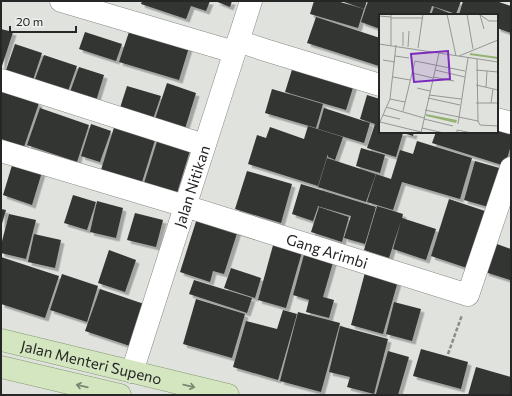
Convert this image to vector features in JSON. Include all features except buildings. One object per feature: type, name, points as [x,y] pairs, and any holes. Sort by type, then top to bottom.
[{"type":"main road","name":"Jalan Menteri Supeno","points":[[1,340],[228,395]]},
{"type":"main road","name":"Jalan Menteri Supeno","points":[[1,367],[120,395]]},
{"type":"street","points":[[61,1],[236,46],[265,50],[379,84]]},
{"type":"street","name":"Jalan Nitikan","points":[[132,372],[251,1]]},
{"type":"street","points":[[1,80],[204,145]]},
{"type":"street","points":[[498,119],[511,124]]},
{"type":"street","name":"Gang Arimbi","points":[[1,151],[185,206],[468,295]]},
{"type":"street","points":[[468,295],[511,168]]},
{"type":"path","points":[[448,354],[468,295]]}]
